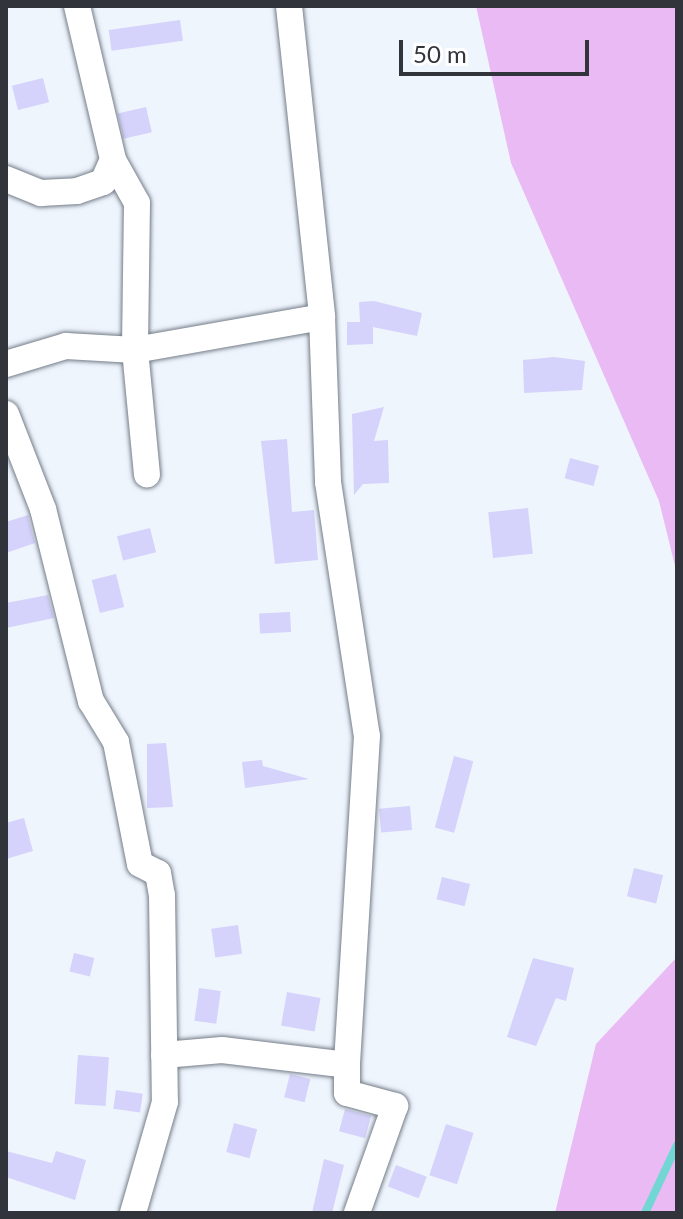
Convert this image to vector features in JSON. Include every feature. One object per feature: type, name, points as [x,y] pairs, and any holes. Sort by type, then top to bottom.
[{"type":"street","points":[[77,6],[113,160],[137,203],[135,350],[147,474]]},
{"type":"street","points":[[289,6],[322,317],[328,482],[367,736],[347,1093],[395,1106],[357,1213]]},
{"type":"street","points":[[6,179],[41,193],[77,191],[103,182],[113,160]]},
{"type":"street","points":[[6,364],[66,346],[135,350],[322,317]]},
{"type":"street","points":[[6,414],[43,509],[91,701],[116,742],[140,864],[158,873],[164,1112],[133,1213]]},
{"type":"street","points":[[164,1055],[222,1050],[347,1065]]},
{"type":"shaded area","points":[[476,6],[677,6],[677,574],[659,501],[511,163]]},
{"type":"shaded area","points":[[677,957],[677,1213],[555,1213],[596,1044]]},
{"type":"building","points":[[180,20],[183,41],[112,51],[109,30]]},
{"type":"building","points":[[43,78],[49,102],[18,110],[12,86]]},
{"type":"building","points":[[146,107],[152,132],[124,139],[118,114]]},
{"type":"building","points":[[374,301],[422,313],[417,336],[373,327],[373,344],[347,345],[347,322],[360,322],[359,302]]},
{"type":"building","points":[[554,357],[585,361],[582,390],[524,393],[523,360]]},
{"type":"building","points":[[384,407],[374,441],[388,440],[389,483],[363,484],[354,495],[352,414]]},
{"type":"building","points":[[287,439],[292,512],[314,510],[318,560],[275,564],[261,441]]},
{"type":"building","points":[[570,458],[599,466],[594,486],[565,478]]},
{"type":"building","points":[[528,508],[533,554],[493,558],[488,512]]},
{"type":"building","points":[[28,515],[35,543],[6,553],[6,522]]},
{"type":"building","points":[[150,528],[156,552],[123,560],[117,536]]},
{"type":"building","points":[[116,574],[124,607],[100,613],[92,580]]},
{"type":"building","points":[[48,595],[54,618],[6,628],[6,603]]},
{"type":"building","points":[[290,612],[291,632],[260,634],[259,614]]},
{"type":"building","points":[[166,743],[173,807],[147,808],[147,744]]},
{"type":"building","points":[[454,756],[473,761],[454,833],[435,827]]},
{"type":"building","points":[[262,760],[263,766],[309,779],[245,788],[242,762]]},
{"type":"building","points":[[410,806],[412,830],[381,833],[379,809]]},
{"type":"building","points":[[24,818],[33,851],[6,859],[6,823]]},
{"type":"building","points":[[634,868],[663,875],[656,903],[627,896]]},
{"type":"building","points":[[442,877],[470,884],[465,906],[436,899]]},
{"type":"building","points":[[238,925],[242,954],[215,957],[211,929]]},
{"type":"building","points":[[74,953],[94,958],[90,977],[69,971]]},
{"type":"building","points":[[533,958],[574,968],[566,1001],[556,998],[536,1046],[507,1037]]},
{"type":"building","points":[[199,988],[221,991],[216,1024],[194,1021]]},
{"type":"building","points":[[287,992],[320,998],[315,1031],[281,1025]]},
{"type":"building","points":[[78,1055],[109,1057],[106,1106],[75,1104]]},
{"type":"building","points":[[290,1074],[310,1079],[305,1102],[284,1097]]},
{"type":"building","points":[[116,1090],[143,1094],[140,1113],[113,1109]]},
{"type":"building","points":[[345,1109],[371,1116],[365,1138],[339,1131]]},
{"type":"building","points":[[234,1123],[257,1129],[249,1158],[226,1152]]},
{"type":"building","points":[[446,1124],[474,1133],[457,1184],[429,1175]]},
{"type":"building","points":[[6,1151],[52,1163],[56,1151],[86,1160],[75,1200],[6,1177]]},
{"type":"building","points":[[324,1159],[344,1165],[332,1213],[312,1213]]},
{"type":"building","points":[[396,1165],[427,1177],[419,1198],[388,1186]]},
{"type":"waterway","points":[[645,1213],[677,1145]]}]
